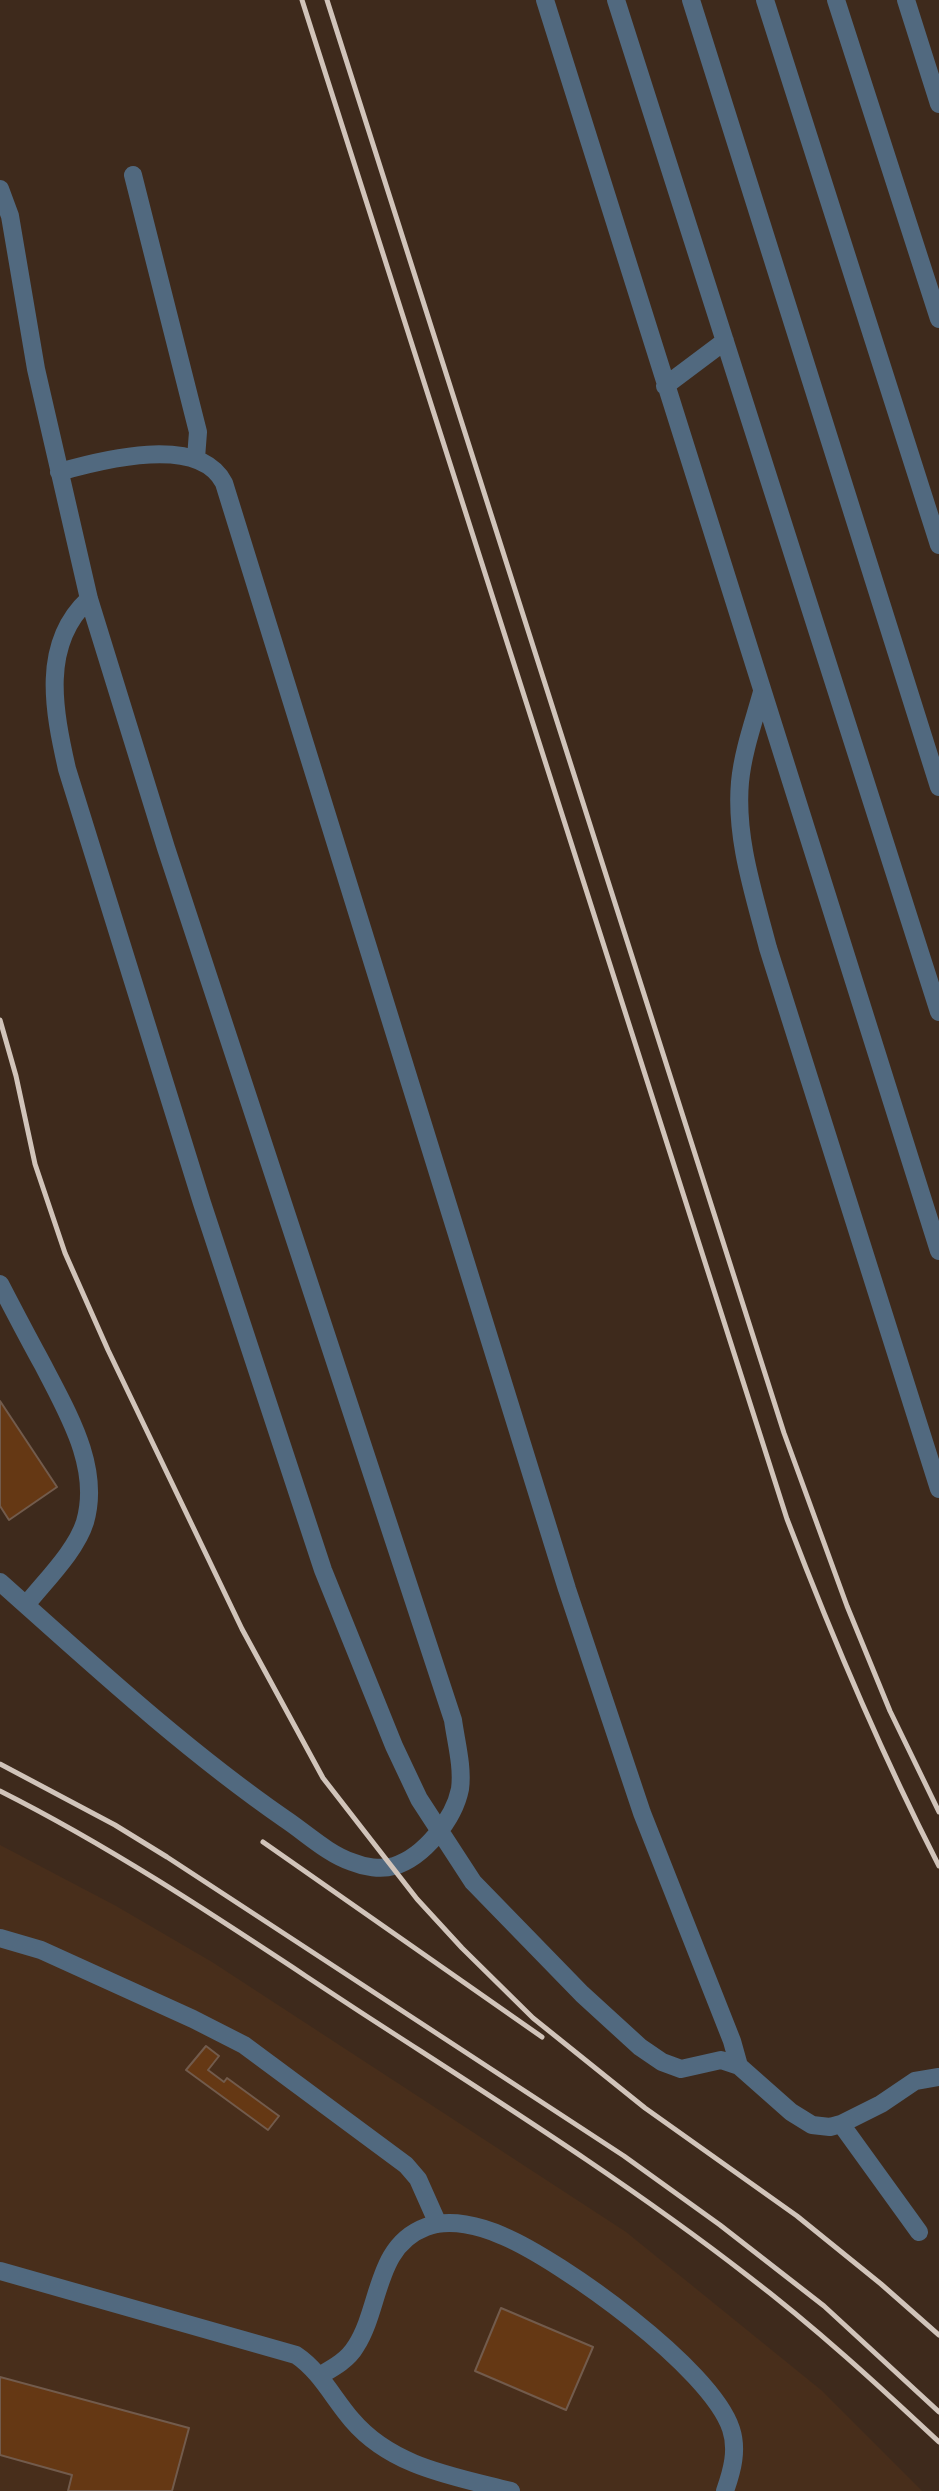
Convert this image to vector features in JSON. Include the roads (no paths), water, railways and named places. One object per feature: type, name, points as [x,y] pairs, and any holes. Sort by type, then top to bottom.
[{"type":"lane","points":[[545,0],[939,1251]]},
{"type":"lane","points":[[617,0],[939,1012]]},
{"type":"lane","points":[[691,0],[939,787]]},
{"type":"lane","points":[[765,0],[939,545]]},
{"type":"lane","points":[[836,0],[939,319]]},
{"type":"lane","points":[[906,0],[939,104]]},
{"type":"lane","points":[[133,175],[198,432],[197,458]]},
{"type":"lane","points":[[0,189],[10,216],[36,369],[89,599],[166,848],[453,1720],[460,1774],[460,1787],[454,1810],[439,1831],[412,1857],[397,1866],[371,1867],[350,1862],[256,1799],[117,1686],[0,1582]]},
{"type":"lane","points":[[665,386],[725,341]]},
{"type":"lane","points":[[59,472],[86,464],[154,455],[176,455],[197,458],[215,471],[224,483],[567,1589],[642,1813],[732,2041],[739,2066]]},
{"type":"lane","points":[[89,599],[79,608],[68,626],[58,652],[54,680],[55,716],[67,769],[202,1203],[323,1570],[394,1746],[419,1799],[473,1882],[582,1994],[640,2047],[662,2062],[681,2069],[721,2060],[739,2066],[791,2112],[811,2125],[830,2127],[881,2104],[915,2081],[939,2077]]},
{"type":"lane","points":[[762,692],[744,754],[740,784],[741,828],[747,868],[768,948],[939,1489]]},
{"type":"lane","points":[[3,1296],[69,1415],[86,1467],[88,1489],[85,1521],[78,1539],[26,1605]]},
{"type":"lane","points":[[0,1938],[41,1950],[244,2045],[406,2165],[418,2179],[438,2224]]},
{"type":"lane","points":[[841,2124],[919,2232]]},
{"type":"lane","points":[[319,2376],[341,2363],[355,2348],[364,2332],[381,2277],[393,2252],[410,2234],[438,2224],[471,2226],[502,2235],[530,2249],[650,2334],[685,2366],[716,2403],[730,2427],[734,2444],[733,2466],[724,2491]]},
{"type":"lane","points":[[0,2271],[286,2351],[305,2361],[352,2420],[387,2451],[410,2463],[511,2491]]},
{"type":"railway","points":[[302,0],[787,1519],[858,1694],[939,1866]]},
{"type":"railway","points":[[327,0],[784,1433],[847,1606],[890,1711],[939,1812]]},
{"type":"railway","points":[[0,1020],[16,1076],[35,1164],[65,1253],[108,1350],[242,1629],[323,1778],[417,1899],[533,2018],[645,2108],[797,2216],[939,2335]]},
{"type":"railway","points":[[0,1764],[115,1825],[167,1857],[624,2156],[720,2225],[824,2306],[939,2412]]},
{"type":"railway","points":[[0,1791],[95,1843],[187,1899],[608,2175],[773,2295],[939,2442]]},
{"type":"railway","points":[[263,1842],[542,2037]]}]
